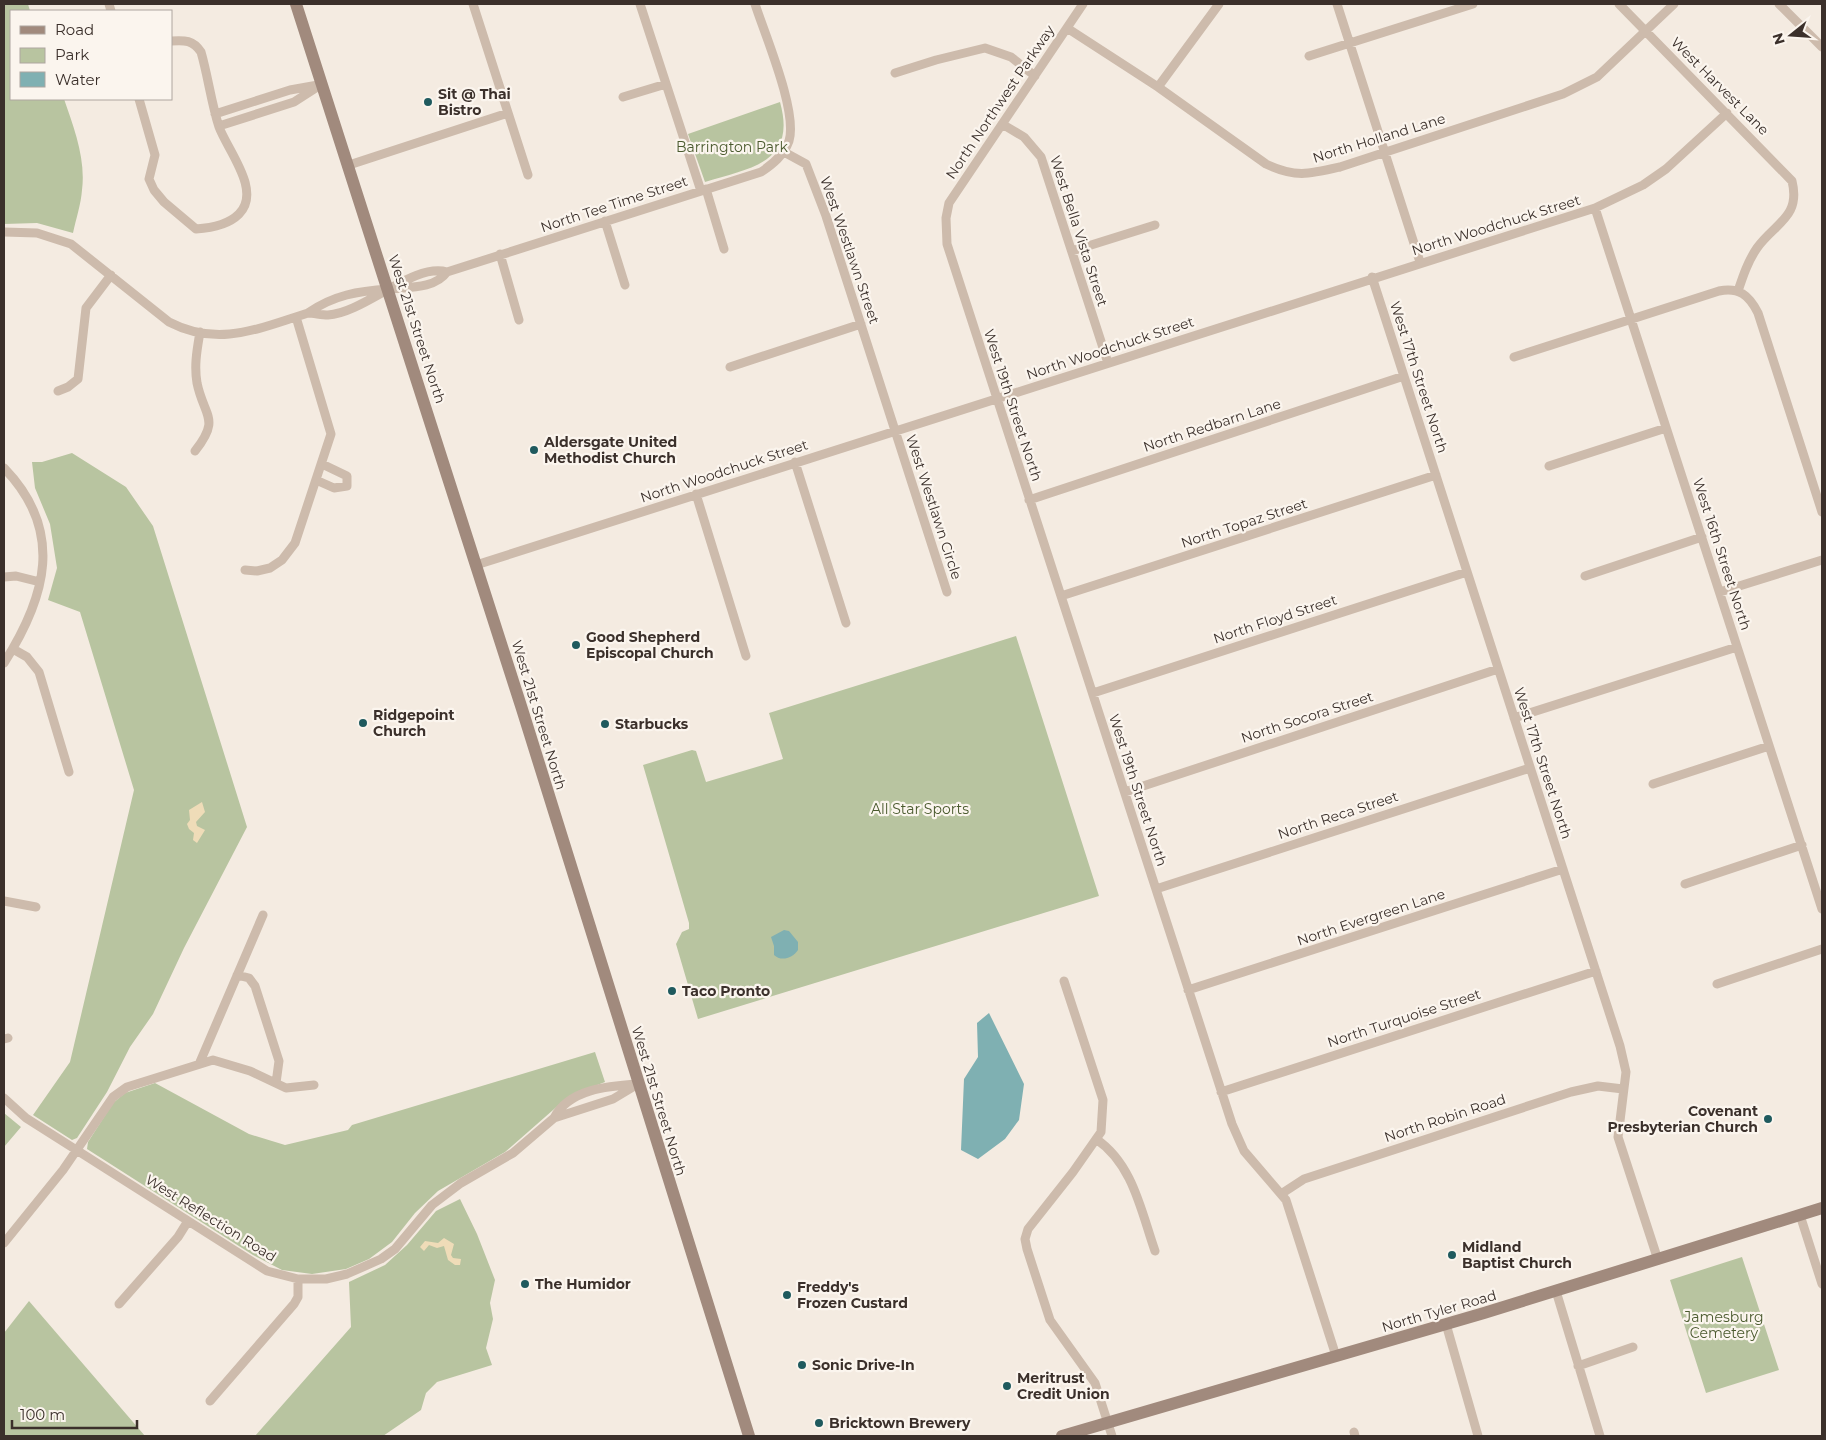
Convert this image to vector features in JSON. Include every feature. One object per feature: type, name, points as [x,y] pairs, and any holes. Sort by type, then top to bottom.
[{"type":"main road","name":"West 21st Street North","points":[[296,4],[389,289],[749,1436]]},
{"type":"main road","name":"North Tyler Road","points":[[1062,1436],[1446,1324],[1822,1208]]},
{"type":"street","points":[[473,4],[528,175]]},
{"type":"street","points":[[640,4],[724,249]]},
{"type":"street","points":[[755,4],[790,112],[791,130],[784,152]]},
{"type":"street","name":"North Northwest Parkway","points":[[946,218],[950,203],[1083,4]]},
{"type":"street","points":[[1158,87],[1218,4]]},
{"type":"street","points":[[1337,4],[1420,262]]},
{"type":"street","points":[[1309,56],[1473,4]]},
{"type":"street","name":"West Harvest Lane","points":[[1618,4],[1787,173],[1792,181],[1795,193],[1794,206],[1757,248],[1738,291]]},
{"type":"street","name":"North Holland Lane","points":[[1067,28],[1158,87],[1258,158],[1282,171],[1306,175],[1340,167],[1563,94],[1597,77],[1674,4]]},
{"type":"street","points":[[1779,4],[1822,48]]},
{"type":"street","points":[[139,100],[155,155],[150,179],[154,190],[164,202],[196,228],[212,228],[233,220],[244,209],[247,196],[246,182],[219,126],[201,52],[195,43],[184,40],[172,41]]},
{"type":"street","points":[[895,73],[936,60],[985,48],[1011,57],[1035,76]]},
{"type":"street","points":[[215,114],[290,90],[322,84]]},
{"type":"street","points":[[219,126],[294,102],[322,84]]},
{"type":"street","points":[[623,97],[666,84]]},
{"type":"street","points":[[349,166],[508,113]]},
{"type":"street","name":"North Woodchuck Street","points":[[476,565],[1372,277],[1595,208],[1643,185],[1666,169],[1727,113]]},
{"type":"street","name":"West Bella Vista Street","points":[[1002,124],[1024,137],[1042,157],[1108,363]]},
{"type":"street","name":"North Tee Time Street","points":[[4,232],[38,233],[61,239],[71,244],[170,322],[182,328],[214,336],[237,335],[308,313],[324,302],[355,292],[421,286],[441,280],[447,272],[500,254],[761,172],[773,164],[784,152]]},
{"type":"street","name":"West Westlawn Street","points":[[784,152],[806,164],[826,216],[895,430]]},
{"type":"street","name":"West 16th Street North","points":[[1595,208],[1822,909]]},
{"type":"street","name":"West 19th Street North","points":[[946,218],[947,244],[953,266],[1221,1092],[1244,1151],[1286,1200],[1336,1356]]},
{"type":"street","points":[[605,221],[625,285]]},
{"type":"street","points":[[1072,251],[1155,225]]},
{"type":"street","points":[[500,254],[519,320]]},
{"type":"street","points":[[58,391],[68,387],[78,379],[86,308],[111,275]]},
{"type":"street","name":"West 17th Street North","points":[[1372,277],[1620,1046],[1626,1072],[1618,1137],[1658,1260]]},
{"type":"street","name":"North Tee Time Street","points":[[308,313],[328,315],[359,305],[389,289]]},
{"type":"street","points":[[1514,357],[1718,291],[1730,289],[1746,294],[1758,313],[1822,512]]},
{"type":"street","points":[[245,570],[257,571],[270,568],[282,560],[295,543],[331,434],[296,317]]},
{"type":"street","points":[[730,367],[861,324]]},
{"type":"street","points":[[195,451],[208,435],[209,424],[198,384],[195,364],[200,332]]},
{"type":"street","name":"North Redbarn Lane","points":[[1029,500],[1404,376]]},
{"type":"street","points":[[1549,466],[1666,428]]},
{"type":"street","name":"West Westlawn Circle","points":[[895,430],[947,592]]},
{"type":"street","points":[[795,462],[846,623]]},
{"type":"street","points":[[316,480],[334,488],[347,486],[347,476],[322,464]]},
{"type":"street","points":[[4,468],[19,486],[38,521],[42,552],[40,582],[36,601],[4,664]]},
{"type":"street","name":"North Topaz Street","points":[[1061,596],[1436,476]]},
{"type":"street","points":[[696,494],[746,656]]},
{"type":"street","points":[[1585,576],[1702,537]]},
{"type":"street","points":[[1720,592],[1822,560]]},
{"type":"street","name":"North Floyd Street","points":[[1092,693],[1466,572]]},
{"type":"street","points":[[4,577],[16,576],[40,582]]},
{"type":"street","points":[[1514,718],[1737,647]]},
{"type":"street","points":[[13,649],[27,658],[39,672],[70,772]]},
{"type":"street","name":"North Socora Street","points":[[1125,792],[1498,669]]},
{"type":"street","points":[[1653,784],[1770,746]]},
{"type":"street","name":"North Reca Street","points":[[1156,889],[1530,768]]},
{"type":"street","points":[[1685,884],[1802,846]]},
{"type":"street","name":"North Evergreen Lane","points":[[1188,990],[1563,869]]},
{"type":"street","points":[[4,901],[36,907]]},
{"type":"street","points":[[200,1062],[263,914]]},
{"type":"street","points":[[1717,984],[1822,949]]},
{"type":"street","name":"North Turquoise Street","points":[[1221,1092],[1596,971]]},
{"type":"street","points":[[237,975],[249,978],[255,986],[279,1061],[276,1083]]},
{"type":"street","points":[[1064,981],[1103,1100],[1101,1132],[1073,1172],[1033,1221],[1025,1238],[1026,1249],[1050,1320],[1095,1383],[1112,1436]]},
{"type":"street","points":[[4,1243],[76,1150],[118,1091],[200,1062],[212,1060],[250,1071],[286,1088],[314,1085]]},
{"type":"street","name":"West Reflection Road","points":[[554,1118],[560,1106],[584,1094],[610,1086],[638,1084]]},
{"type":"street","name":"West Reflection Road","points":[[4,1098],[26,1118],[267,1271],[298,1279],[326,1279],[347,1274],[381,1259],[395,1249],[432,1205],[461,1184],[513,1153],[554,1118],[613,1099],[638,1084]]},
{"type":"street","name":"North Robin Road","points":[[1281,1194],[1304,1179],[1571,1092],[1598,1086],[1623,1089]]},
{"type":"street","points":[[1096,1139],[1110,1148],[1130,1176],[1155,1251]]},
{"type":"street","points":[[1800,1215],[1822,1284]]},
{"type":"street","points":[[119,1304],[178,1237],[188,1221]]},
{"type":"street","points":[[210,1400],[294,1304],[298,1297],[298,1279]]},
{"type":"street","points":[[1556,1291],[1600,1436]]},
{"type":"street","points":[[1446,1324],[1478,1436]]},
{"type":"street","points":[[1578,1366],[1633,1347]]},
{"type":"green space","points":[[4,4],[28,4],[30,10],[10,10],[10,100],[64,100],[81,155],[83,178],[81,201],[73,233],[37,223],[4,224]]},
{"type":"green space","name":"Barrington Park","points":[[780,102],[784,122],[782,138],[776,150],[766,160],[753,167],[705,182],[688,134]]},
{"type":"green space","points":[[72,453],[126,487],[153,526],[247,827],[184,948],[153,1014],[130,1047],[107,1092],[77,1138],[72,1140],[33,1115],[70,1062],[134,790],[80,612],[48,600],[57,568],[50,524],[35,488],[32,462],[42,462]]},
{"type":"green space","name":"All Star Sports","points":[[1016,636],[1099,896],[698,1019],[676,944],[682,932],[689,929],[689,923],[643,765],[692,750],[696,751],[706,782],[783,759],[769,713]]},
{"type":"green space","points":[[595,1052],[605,1082],[569,1096],[505,1152],[438,1191],[415,1213],[392,1242],[369,1259],[346,1269],[312,1274],[282,1270],[253,1255],[87,1149],[88,1142],[113,1103],[125,1093],[155,1083],[249,1134],[285,1145],[348,1130],[352,1125]]},
{"type":"green space","points":[[4,1113],[21,1127],[4,1147]]},
{"type":"green space","points":[[460,1199],[477,1234],[495,1280],[490,1303],[493,1319],[486,1348],[492,1365],[437,1382],[426,1393],[421,1410],[383,1436],[255,1436],[351,1327],[349,1282],[385,1265],[407,1245],[436,1211]]},
{"type":"green space","name":"Jamesburg Cemetery","points":[[1742,1257],[1779,1370],[1706,1393],[1670,1280]]},
{"type":"green space","points":[[29,1301],[145,1436],[4,1436],[4,1333]]},
{"type":"sand","points":[[202,802],[205,812],[196,822],[197,826],[205,830],[197,843],[193,840],[194,833],[187,824],[190,820],[189,810]]},
{"type":"sand","points":[[444,1238],[454,1244],[451,1255],[453,1258],[461,1259],[460,1265],[455,1265],[448,1260],[444,1246],[437,1248],[429,1245],[424,1251],[420,1247],[425,1241],[438,1243]]},
{"type":"water","points":[[784,930],[789,931],[798,942],[798,950],[793,955],[783,959],[774,955],[771,937]]},
{"type":"water","points":[[989,1013],[1024,1084],[1019,1120],[1005,1139],[978,1159],[961,1150],[964,1079],[978,1057],[977,1023]]},
{"type":"place","name":"Sit @ Thai Bistro","points":[[428,102]]},
{"type":"place","name":"Aldersgate United Methodist Church","points":[[534,450]]},
{"type":"place","name":"Good Shepherd Episcopal Church","points":[[576,645]]},
{"type":"place","name":"Ridgepoint Church","points":[[363,723]]},
{"type":"place","name":"Starbucks","points":[[605,724]]},
{"type":"place","name":"Taco Pronto","points":[[672,991]]},
{"type":"place","name":"Covenant Presbyterian Church","points":[[1768,1119]]},
{"type":"place","name":"Midland Baptist Church","points":[[1452,1255]]},
{"type":"place","name":"The Humidor","points":[[525,1284]]},
{"type":"place","name":"Freddy's Frozen Custard","points":[[787,1295]]},
{"type":"place","name":"Sonic Drive-In","points":[[802,1365]]},
{"type":"place","name":"Meritrust Credit Union","points":[[1007,1386]]},
{"type":"place","name":"Bricktown Brewery","points":[[819,1423]]}]
